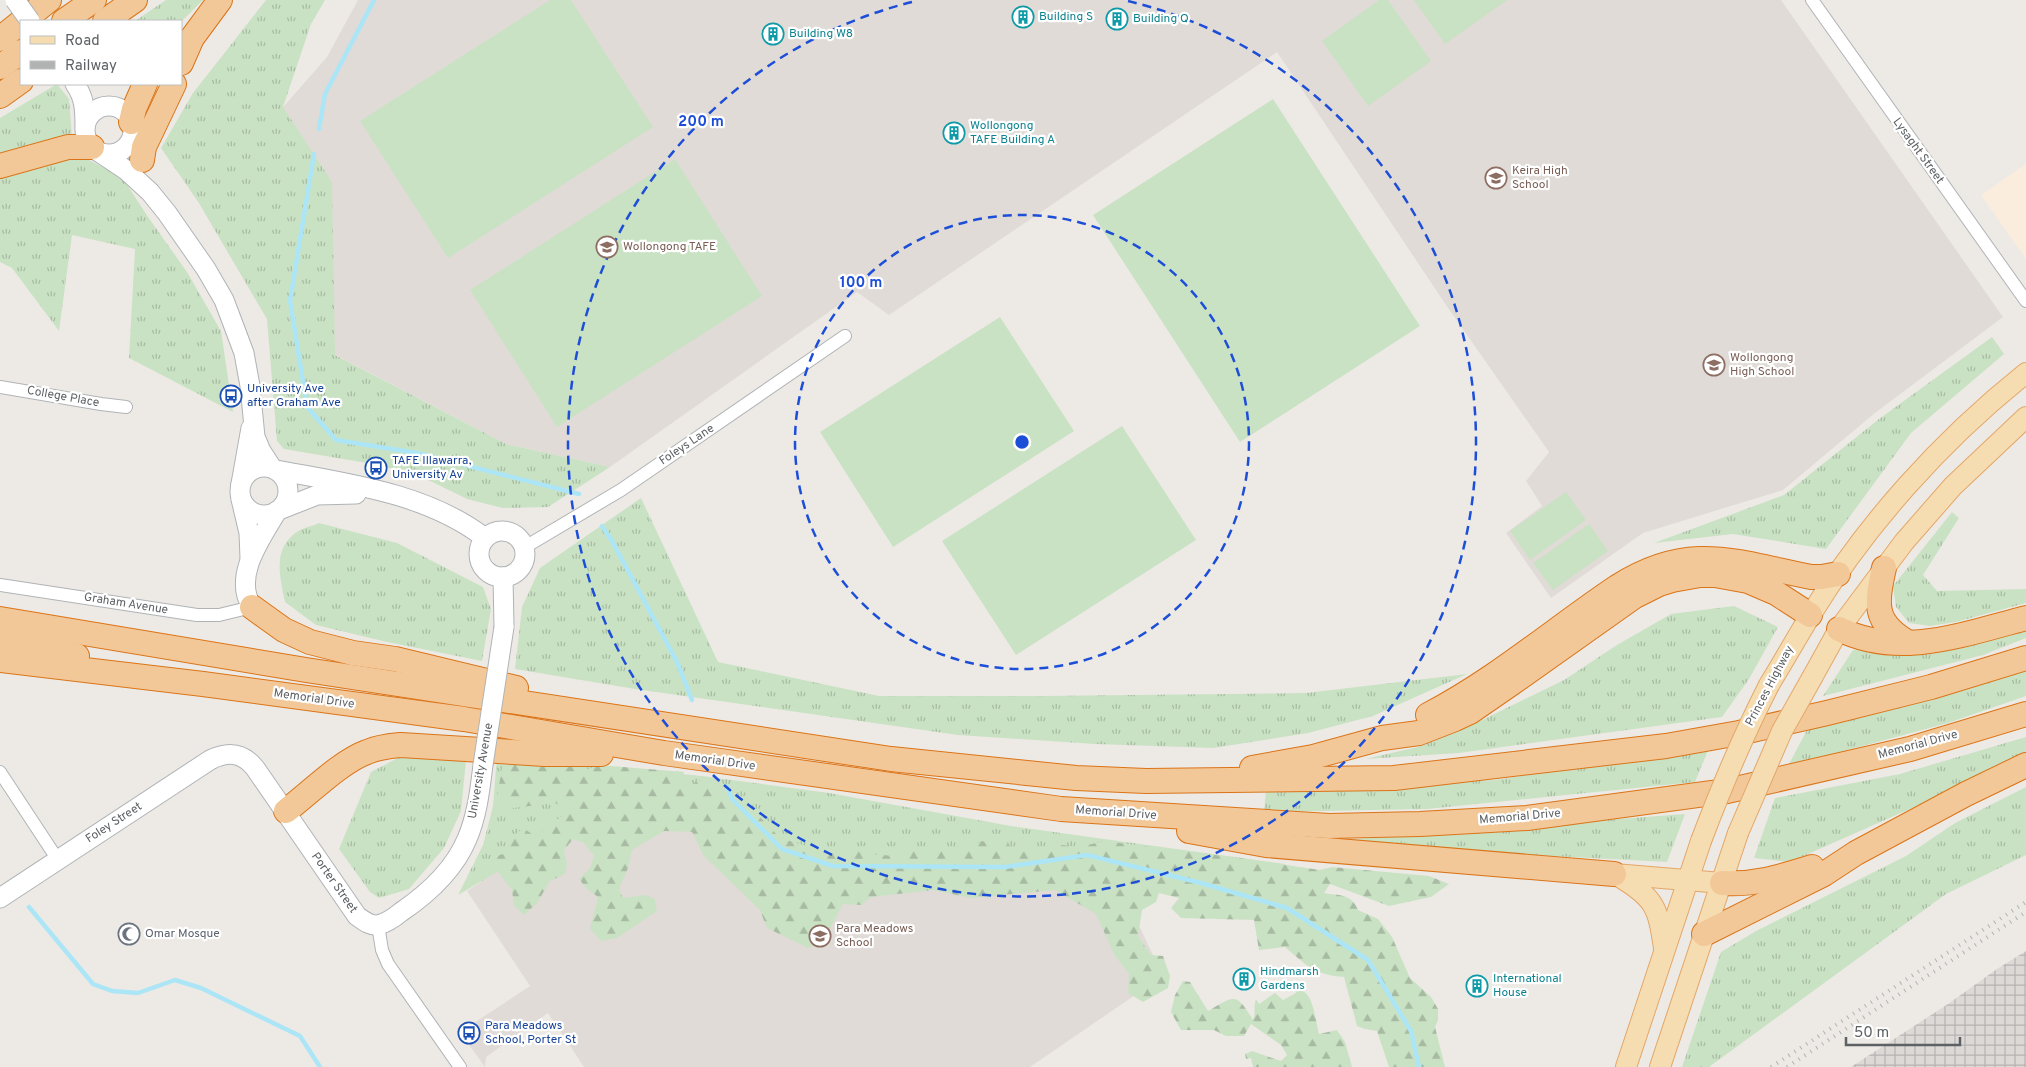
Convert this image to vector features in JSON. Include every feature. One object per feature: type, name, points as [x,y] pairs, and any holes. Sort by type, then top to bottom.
[{"type":"highway","points":[[24,20],[49,0]]},
{"type":"highway","points":[[65,20],[94,0]]},
{"type":"highway","points":[[106,20],[135,0]]},
{"type":"highway","points":[[182,36],[219,0]]},
{"type":"highway","points":[[182,62],[192,38],[219,0]]},
{"type":"highway","points":[[0,39],[20,24]]},
{"type":"highway","points":[[0,67],[20,53]]},
{"type":"highway","points":[[0,96],[20,82]]},
{"type":"highway","points":[[132,126],[134,108],[145,85]]},
{"type":"highway","points":[[142,160],[144,147],[174,85]]},
{"type":"highway","points":[[0,166],[91,142]]},
{"type":"highway","points":[[1382,738],[1460,698],[1529,652],[1617,587],[1657,566],[1682,560],[1710,558],[1746,563],[1811,577],[1838,574]]},
{"type":"highway","points":[[1884,568],[1878,593],[1880,614],[1892,632],[1909,644]]},
{"type":"highway","points":[[1146,781],[1271,766],[1322,755],[1382,738],[1419,732],[1470,712],[1635,596],[1672,580],[1707,575],[1748,581],[1776,593],[1810,615]]},
{"type":"highway","points":[[252,607],[284,630],[310,642],[353,653],[396,659],[669,725]]},
{"type":"highway","points":[[1838,629],[1855,637],[1872,641],[1909,644],[1966,634],[2026,618]]},
{"type":"highway","points":[[0,619],[206,654],[891,759],[1076,778],[1146,781],[1394,778],[1666,746],[1739,733],[1827,713],[1931,687],[2026,658]]},
{"type":"highway","points":[[0,638],[203,684]]},
{"type":"highway","points":[[0,660],[203,684]]},
{"type":"highway","name":"Memorial Drive","points":[[203,684],[464,719],[664,753],[1062,810],[1329,826],[1420,824],[1527,818],[1727,791],[1910,749],[2026,714]]},
{"type":"highway","points":[[286,811],[350,761],[367,752],[383,747],[401,745],[545,754],[664,753]]},
{"type":"highway","points":[[1704,934],[1824,874],[1856,853],[1966,794],[2026,765]]},
{"type":"highway","points":[[1062,810],[1266,844],[1614,874]]},
{"type":"highway","points":[[1722,883],[1748,884],[1780,877],[1856,853]]},
{"type":"main road","points":[[15,0],[29,20]]},
{"type":"main road","points":[[76,86],[96,101],[121,110],[132,126],[142,160],[167,213]]},
{"type":"main road","points":[[76,86],[85,106],[91,142],[140,182],[167,213],[206,269],[230,314],[244,352],[249,376],[252,419],[258,445],[274,469],[282,475],[288,487],[286,500],[278,510],[249,564]]},
{"type":"main road","points":[[114,107],[102,107],[94,111],[86,121],[91,142],[104,153],[116,153],[123,149],[131,139],[132,126]]},
{"type":"main road","name":"Princes Highway","points":[[1626,1067],[1701,841],[1726,775],[1751,719],[1769,685],[1810,615],[1838,574],[1879,521],[1932,459],[1972,419],[2026,373]]},
{"type":"main road","points":[[1660,1067],[1738,833],[1782,731],[1838,629],[1904,542],[1953,486],[2026,417]]},
{"type":"main road","points":[[252,419],[241,492],[249,531],[249,564],[246,591],[252,607]]},
{"type":"main road","points":[[395,495],[327,494],[307,499],[267,515],[254,513],[244,505],[241,492],[243,480],[251,470],[264,467],[395,495],[430,506],[470,527],[485,538]]},
{"type":"main road","points":[[504,530],[517,535],[524,546],[526,554],[521,567],[510,576],[503,577],[495,576],[483,567],[479,552],[485,538],[490,534],[504,530]]},
{"type":"main road","name":"University Avenue","points":[[378,924],[390,920],[418,900],[441,880],[467,841],[472,827],[483,765],[504,627],[503,577]]},
{"type":"main road","points":[[1810,615],[1838,629]]},
{"type":"main road","name":"Porter Street","points":[[230,753],[237,754],[250,761],[352,909],[364,921],[370,924],[378,924]]},
{"type":"main road","name":"Foley Street","points":[[0,898],[210,760],[230,753]]},
{"type":"main road","points":[[1614,874],[1722,883]]},
{"type":"main road","points":[[1614,874],[1636,887],[1654,905],[1660,920],[1665,950]]},
{"type":"street","name":"Lysaght Street","points":[[1812,0],[2026,301]]},
{"type":"street","name":"Foleys Lane","points":[[524,546],[621,490],[845,336]]},
{"type":"street","name":"College Place","points":[[0,387],[126,407]]},
{"type":"street","name":"Graham Avenue","points":[[0,585],[196,615],[219,615],[252,607]]},
{"type":"street","points":[[0,772],[58,860]]},
{"type":"street","points":[[378,924],[382,950],[388,964],[460,1067]]},
{"type":"shaded area","points":[[358,0],[1781,0],[2003,317],[1875,413],[1783,490],[1643,533],[1551,598],[1506,533],[1542,506],[1526,481],[1549,452],[1446,305],[1277,52],[889,315],[857,292],[610,467],[506,444],[267,319],[199,203],[327,57]]},
{"type":"shaded area","points":[[2026,164],[2026,259],[1981,195]]},
{"type":"shaded area","name":"Para Meadows School","points":[[652,793],[1115,875],[1163,976],[1030,1067],[584,1067],[548,1013],[486,1057],[485,1067],[457,1028],[468,1027],[530,986],[467,891],[555,833]]},
{"type":"shaded area","points":[[2026,951],[2026,1067],[1851,1067],[1948,1004]]},
{"type":"green space","points":[[166,0],[203,0],[182,21],[136,20]]},
{"type":"green space","points":[[266,0],[325,0],[311,24],[283,107],[332,182],[335,355],[506,444],[610,467],[548,507],[503,508],[467,499],[416,474],[367,463],[284,449],[277,441],[267,319],[199,203],[161,148],[193,93]]},
{"type":"green space","points":[[550,0],[571,0],[653,127],[448,258],[360,121]]},
{"type":"green space","points":[[1379,0],[1388,0],[1431,61],[1368,106],[1322,41]]},
{"type":"green space","points":[[1414,0],[1507,0],[1445,44]]},
{"type":"green space","points":[[58,85],[69,99],[72,137],[0,158],[0,118]]},
{"type":"green space","points":[[1273,99],[1420,326],[1240,442],[1093,215]]},
{"type":"green space","points":[[62,159],[87,159],[122,177],[187,272],[221,331],[233,412],[129,358],[135,249],[72,235],[59,331],[12,268],[0,262],[0,176]]},
{"type":"green space","points":[[675,159],[762,296],[557,427],[470,290]]},
{"type":"green space","points":[[1000,317],[1074,431],[893,547],[820,432]]},
{"type":"green space","points":[[1992,337],[2004,354],[1911,433],[1826,549],[1733,534],[1654,543],[1784,495],[1879,419]]},
{"type":"green space","points":[[1122,426],[1196,540],[1016,655],[942,541]]},
{"type":"green space","points":[[1566,492],[1586,520],[1530,560],[1510,531]]},
{"type":"green space","points":[[641,498],[718,662],[879,696],[1306,693],[1467,674],[1373,716],[1308,733],[1213,748],[1095,744],[958,735],[635,689],[515,669],[522,607],[540,568]]},
{"type":"green space","points":[[1952,512],[1959,518],[1923,575],[1937,591],[2026,589],[2026,603],[1956,622],[1930,626],[1909,623],[1896,607],[1893,586]]},
{"type":"green space","points":[[319,523],[397,543],[483,587],[491,609],[482,661],[387,642],[316,625],[285,602],[280,572],[281,553],[291,537],[300,530]]},
{"type":"green space","points":[[1589,524],[1608,551],[1553,590],[1533,563]]},
{"type":"green space","points":[[1734,606],[1778,627],[1749,679],[1722,717],[1459,753],[1365,759],[1418,747],[1468,727],[1564,680],[1617,645],[1671,614]]},
{"type":"green space","points":[[2026,624],[2026,638],[1983,655],[1823,696],[1853,650],[1910,652]]},
{"type":"green space","points":[[2026,670],[2026,696],[1948,723],[1788,766],[1807,730]]},
{"type":"green space","points":[[2026,737],[2025,758],[1790,862],[1754,858],[1775,798],[1900,774]]},
{"type":"green space","points":[[1709,748],[1695,782],[1427,809],[1264,812],[1266,790],[1494,780]]},
{"type":"green space","points":[[413,750],[467,750],[461,811],[444,848],[409,889],[379,898],[370,892],[339,849],[371,772]]},
{"type":"green space","points":[[497,756],[702,776],[829,793],[1011,826],[1285,864],[1234,906],[1089,875],[811,882],[733,814],[598,813],[458,895],[483,845],[493,806]]},
{"type":"green space","points":[[519,758],[574,762],[577,779],[585,770],[599,765],[684,772],[682,784],[691,786],[697,780],[709,781],[734,808],[758,815],[780,838],[836,855],[851,847],[865,854],[897,856],[919,849],[965,846],[992,839],[1028,853],[1052,844],[1080,847],[1104,841],[1320,870],[1332,867],[1429,876],[1449,884],[1431,897],[1389,906],[1330,884],[1324,893],[1348,898],[1358,910],[1378,919],[1392,937],[1410,978],[1431,997],[1438,1009],[1438,1020],[1435,1027],[1445,1067],[1389,1067],[1377,1031],[1357,1026],[1344,977],[1326,974],[1311,968],[1285,947],[1259,950],[1254,920],[1181,918],[1171,908],[1179,898],[1159,893],[1156,902],[1142,910],[1138,936],[1151,955],[1163,956],[1170,976],[1168,988],[1143,1002],[1128,993],[1129,974],[1115,956],[1096,914],[1055,890],[971,898],[933,890],[871,897],[861,905],[843,904],[822,943],[808,948],[767,928],[760,910],[704,856],[692,832],[664,831],[632,850],[628,868],[619,889],[623,898],[645,895],[655,899],[657,911],[617,938],[601,941],[590,929],[598,897],[587,889],[579,879],[590,868],[594,856],[584,843],[573,839],[564,850],[567,864],[565,874],[550,881],[537,903],[524,915],[514,906],[512,890],[495,868],[495,857],[505,853],[508,847],[507,842],[523,828],[535,836],[570,810],[555,803],[513,808],[497,797],[502,767]]},
{"type":"green space","points":[[2026,787],[2026,855],[1946,894],[1709,1067],[1682,1067],[1721,952],[1756,931],[1906,856],[1955,823]]},
{"type":"green space","points":[[1685,814],[1667,862],[1303,843]]},
{"type":"green space","points":[[1183,981],[1190,982],[1208,1011],[1230,999],[1234,999],[1243,1005],[1253,1020],[1256,999],[1259,1004],[1275,993],[1283,1000],[1296,993],[1297,989],[1303,991],[1307,994],[1313,1007],[1319,1034],[1337,1030],[1345,1042],[1352,1067],[1253,1067],[1251,1058],[1246,1059],[1245,1054],[1252,1051],[1281,1061],[1287,1055],[1281,1045],[1251,1024],[1244,1036],[1226,1036],[1214,1030],[1181,1030],[1171,1012],[1175,995]]},
{"type":"waterway","points":[[319,129],[325,94],[374,0]]},
{"type":"waterway","points":[[314,154],[290,301],[307,407],[336,440],[417,453],[579,494]]},
{"type":"waterway","points":[[602,526],[612,541],[677,662],[692,700]]},
{"type":"waterway","points":[[727,787],[732,799],[782,849],[833,866],[1005,867],[1087,855],[1201,883],[1287,908],[1368,960],[1411,1031],[1419,1067]]},
{"type":"waterway","points":[[29,907],[93,984],[112,991],[138,993],[175,980],[201,988],[300,1036],[320,1067]]},
{"type":"railway","points":[[1771,1067],[2026,902]]},
{"type":"railway","points":[[1787,1067],[2026,912]]},
{"type":"place","name":"Building S","points":[[1023,17]]},
{"type":"place","name":"Building Q","points":[[1117,19]]},
{"type":"place","name":"Building W8","points":[[773,34]]},
{"type":"place","name":"Wollongong TAFE Building A","points":[[954,133]]},
{"type":"place","name":"Keira High School","points":[[1496,178]]},
{"type":"place","name":"Wollongong TAFE","points":[[607,247]]},
{"type":"place","name":"Wollongong High School","points":[[1714,365]]},
{"type":"place","name":"University Ave after Graham Ave","points":[[231,396]]},
{"type":"place","name":"TAFE Illawarra, University Av","points":[[376,468]]},
{"type":"place","name":"Omar Mosque","points":[[129,934]]},
{"type":"place","name":"Para Meadows School","points":[[820,936]]},
{"type":"place","name":"Hindmarsh Gardens","points":[[1244,979]]},
{"type":"place","name":"International House","points":[[1477,986]]},
{"type":"place","name":"Para Meadows School, Porter St","points":[[469,1033]]}]
